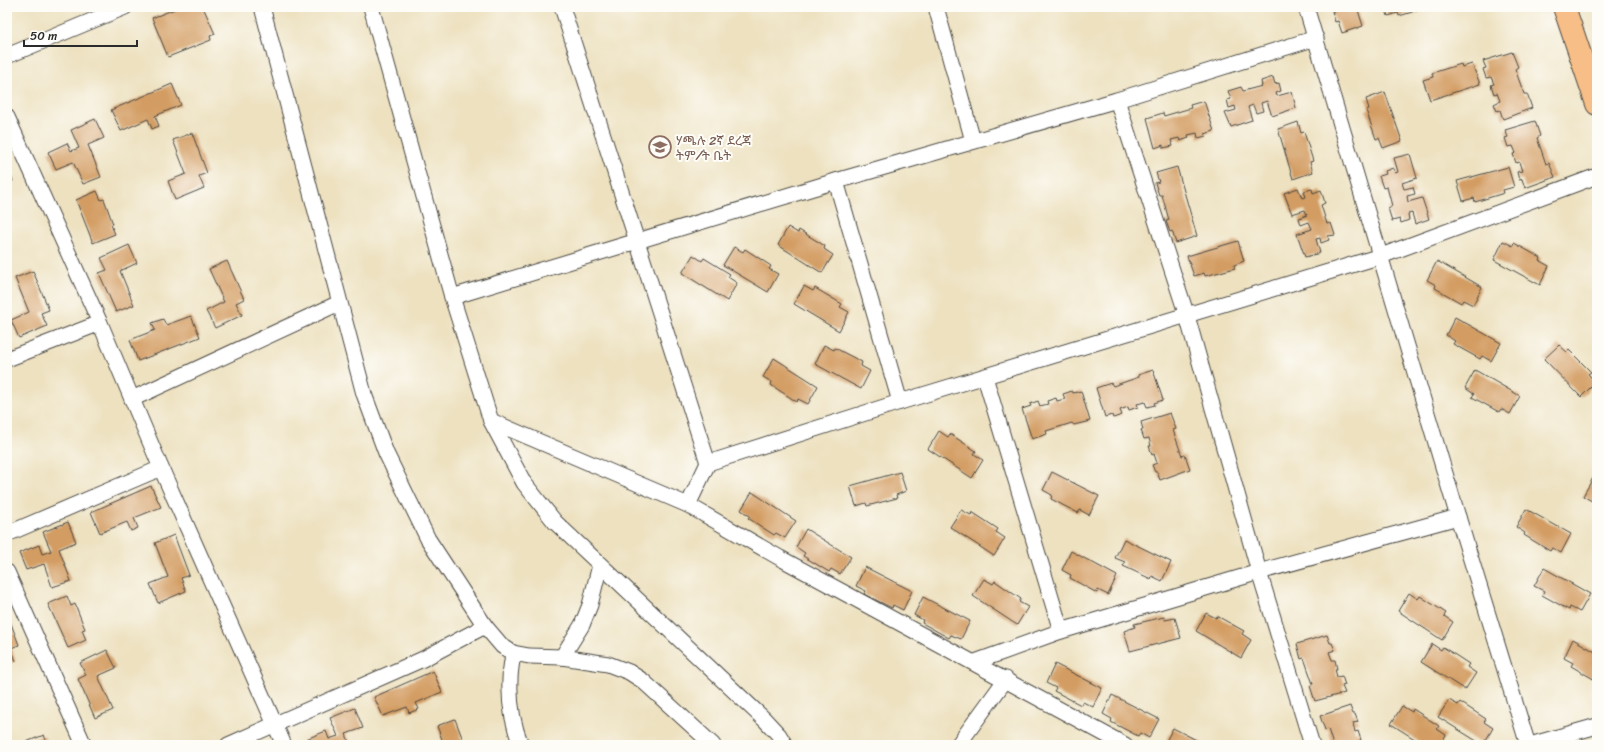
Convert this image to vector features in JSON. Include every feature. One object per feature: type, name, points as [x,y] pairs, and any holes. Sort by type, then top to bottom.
[{"type":"highway","points":[[1564,7],[1597,104]]},
{"type":"street","points":[[7,56],[125,7]]},
{"type":"street","points":[[262,7],[364,394],[386,454],[428,539],[484,626],[502,646],[513,652],[529,656],[562,657],[608,664],[629,672],[643,681],[713,745]]},
{"type":"street","points":[[371,7],[452,297],[491,421],[524,483],[555,522],[765,720],[779,735],[785,745]]},
{"type":"street","points":[[562,7],[708,463],[688,505]]},
{"type":"street","points":[[936,7],[973,141]]},
{"type":"street","points":[[1306,7],[1458,517],[1529,745],[1597,726]]},
{"type":"street","points":[[452,297],[836,181],[1117,100],[1316,38]]},
{"type":"street","points":[[1117,100],[1187,316],[1259,572],[1312,745]]},
{"type":"street","points":[[7,117],[100,323],[161,468],[284,745]]},
{"type":"street","points":[[708,463],[900,402],[1381,256],[1597,176]]},
{"type":"street","points":[[836,181],[900,402]]},
{"type":"street","points":[[132,399],[339,303]]},
{"type":"street","points":[[7,359],[100,323]]},
{"type":"street","points":[[985,377],[1061,631]]},
{"type":"street","points":[[491,421],[688,505],[787,562],[975,662],[1125,745]]},
{"type":"street","points":[[7,534],[161,468]]},
{"type":"street","points":[[975,662],[1061,631],[1259,572],[1458,517]]},
{"type":"street","points":[[562,657],[582,625],[590,605],[600,565]]},
{"type":"street","points":[[7,572],[84,745]]},
{"type":"street","points":[[228,745],[423,659],[484,626]]},
{"type":"street","points":[[513,652],[510,680],[511,706],[521,745]]},
{"type":"street","points":[[958,745],[1006,679]]},
{"type":"building","points":[[180,7],[203,7],[215,34],[210,36],[211,40],[168,57],[152,18]]},
{"type":"building","points":[[1334,7],[1357,7],[1363,26],[1342,33],[1338,21],[1335,22],[1332,11],[1335,11]]},
{"type":"building","points":[[1385,7],[1429,7],[1399,16],[1398,13],[1388,16]]},
{"type":"building","points":[[1512,52],[1518,67],[1515,69],[1524,94],[1527,94],[1532,108],[1503,119],[1500,110],[1497,111],[1494,104],[1500,101],[1497,93],[1494,94],[1491,85],[1494,84],[1491,77],[1486,78],[1483,69],[1486,68],[1483,61]]},
{"type":"building","points":[[1461,64],[1462,67],[1472,64],[1480,84],[1430,100],[1423,80],[1433,77],[1432,73]]},
{"type":"building","points":[[1273,77],[1275,84],[1279,83],[1281,91],[1276,93],[1277,96],[1292,92],[1296,108],[1272,116],[1267,101],[1261,103],[1263,111],[1256,113],[1253,105],[1248,107],[1252,120],[1231,127],[1225,113],[1236,110],[1235,106],[1229,108],[1227,100],[1231,99],[1228,91],[1241,87],[1243,91],[1262,86],[1261,81]]},
{"type":"building","points":[[172,84],[181,105],[155,116],[159,126],[152,129],[148,119],[121,131],[111,110]]},
{"type":"building","points":[[1385,92],[1402,141],[1383,148],[1379,138],[1376,139],[1366,110],[1369,109],[1366,99]]},
{"type":"building","points":[[1204,101],[1214,131],[1205,134],[1206,136],[1198,138],[1197,133],[1188,135],[1189,138],[1180,141],[1179,138],[1171,140],[1173,146],[1163,148],[1163,145],[1155,148],[1147,118],[1163,113],[1164,116],[1191,108],[1190,105]]},
{"type":"building","points":[[95,119],[104,138],[88,145],[101,177],[83,184],[73,162],[56,169],[48,152],[67,143],[71,151],[79,148],[71,130]]},
{"type":"building","points":[[1535,121],[1540,136],[1537,138],[1546,164],[1549,163],[1555,177],[1525,188],[1522,179],[1519,180],[1517,172],[1522,171],[1519,162],[1516,163],[1513,154],[1516,153],[1513,146],[1508,147],[1505,138],[1508,137],[1505,130]]},
{"type":"building","points":[[1298,122],[1301,133],[1304,132],[1313,161],[1310,162],[1313,172],[1293,179],[1278,129]]},
{"type":"building","points":[[192,133],[207,173],[199,176],[204,188],[175,200],[168,181],[186,174],[173,140]]},
{"type":"building","points":[[1410,154],[1417,178],[1402,183],[1404,189],[1413,187],[1415,194],[1407,196],[1408,202],[1422,198],[1429,219],[1415,224],[1412,213],[1408,214],[1409,220],[1401,223],[1400,219],[1392,221],[1388,208],[1392,206],[1387,187],[1383,188],[1379,176],[1386,174],[1385,171],[1393,168],[1395,173],[1398,172],[1394,158]]},
{"type":"building","points":[[7,166],[13,181],[7,184]]},
{"type":"building","points":[[1177,167],[1197,236],[1176,243],[1172,231],[1170,232],[1166,221],[1169,220],[1162,195],[1159,195],[1155,183],[1159,182],[1156,173]]},
{"type":"building","points":[[1508,167],[1514,187],[1503,190],[1504,193],[1475,202],[1474,198],[1463,201],[1457,181]]},
{"type":"building","points":[[1298,188],[1302,198],[1306,197],[1304,191],[1312,189],[1313,193],[1321,190],[1325,203],[1321,205],[1327,224],[1331,223],[1335,235],[1328,236],[1329,240],[1321,243],[1320,238],[1316,239],[1320,253],[1305,257],[1297,234],[1312,229],[1309,222],[1301,225],[1299,218],[1307,215],[1305,210],[1292,214],[1284,193]]},
{"type":"building","points":[[97,191],[101,200],[104,199],[115,234],[93,243],[76,200]]},
{"type":"building","points":[[788,227],[798,233],[799,230],[825,246],[824,249],[833,255],[822,273],[778,245]]},
{"type":"building","points":[[1238,241],[1244,261],[1234,265],[1235,268],[1205,276],[1204,273],[1194,276],[1187,256]]},
{"type":"building","points":[[1503,241],[1513,246],[1514,243],[1541,258],[1540,261],[1549,266],[1540,285],[1494,260]]},
{"type":"building","points":[[129,245],[137,263],[120,271],[134,305],[116,312],[99,273],[107,270],[101,258]]},
{"type":"building","points":[[734,247],[743,252],[745,249],[771,266],[769,269],[778,274],[768,292],[723,265]]},
{"type":"building","points":[[693,255],[702,261],[704,258],[730,274],[728,277],[737,283],[727,301],[682,273]]},
{"type":"building","points":[[227,261],[244,299],[236,303],[242,315],[215,328],[206,311],[224,302],[209,269]]},
{"type":"building","points":[[1437,261],[1482,287],[1473,305],[1463,300],[1461,303],[1435,288],[1436,285],[1427,280]]},
{"type":"building","points":[[33,271],[49,310],[41,313],[47,326],[19,338],[11,320],[29,312],[15,278]]},
{"type":"building","points":[[804,286],[813,291],[815,288],[842,304],[840,307],[849,312],[839,331],[794,304]]},
{"type":"building","points":[[191,316],[200,337],[138,361],[130,340],[155,330],[152,323],[163,319],[166,325]]},
{"type":"building","points":[[1455,317],[1501,343],[1491,361],[1482,356],[1480,359],[1453,344],[1455,341],[1446,335]]},
{"type":"building","points":[[824,345],[834,350],[835,348],[862,362],[861,366],[870,371],[861,389],[815,364]]},
{"type":"building","points":[[1559,345],[1567,352],[1569,350],[1591,372],[1588,374],[1596,382],[1581,397],[1544,359]]},
{"type":"building","points":[[774,358],[818,386],[808,404],[798,399],[797,402],[771,385],[772,382],[763,377]]},
{"type":"building","points":[[1153,370],[1163,400],[1154,403],[1155,405],[1147,407],[1145,402],[1137,404],[1138,407],[1129,410],[1128,407],[1120,410],[1122,415],[1113,418],[1112,415],[1105,417],[1096,388],[1111,383],[1113,386],[1139,377],[1138,375]]},
{"type":"building","points":[[1475,370],[1520,396],[1510,414],[1501,409],[1499,412],[1472,397],[1474,394],[1465,388]]},
{"type":"building","points":[[1072,391],[1073,393],[1081,391],[1090,421],[1074,425],[1072,423],[1046,431],[1047,434],[1032,439],[1022,409],[1031,406],[1030,404],[1038,401],[1040,406],[1048,404],[1047,401],[1056,398],[1057,401],[1065,399],[1063,394]]},
{"type":"building","points":[[1170,413],[1176,429],[1173,430],[1182,456],[1185,455],[1190,469],[1160,480],[1152,465],[1157,463],[1149,446],[1151,446],[1149,438],[1144,439],[1141,430],[1143,430],[1141,422]]},
{"type":"building","points":[[939,431],[948,437],[950,434],[976,451],[974,454],[983,460],[972,478],[928,449]]},
{"type":"building","points":[[900,472],[906,491],[896,495],[897,498],[867,506],[866,503],[856,506],[850,486]]},
{"type":"building","points":[[1052,472],[1099,496],[1089,515],[1080,510],[1078,513],[1051,499],[1052,495],[1043,490]]},
{"type":"building","points":[[1593,478],[1597,480],[1597,504],[1583,496]]},
{"type":"building","points":[[151,486],[161,507],[134,518],[138,528],[131,531],[127,522],[100,533],[91,512]]},
{"type":"building","points":[[752,492],[796,521],[785,538],[776,533],[774,535],[748,518],[750,516],[741,510]]},
{"type":"building","points":[[1526,509],[1571,534],[1561,553],[1552,548],[1550,551],[1524,535],[1525,533],[1516,527]]},
{"type":"building","points":[[961,510],[971,515],[972,512],[998,529],[996,532],[1005,538],[994,556],[950,527]]},
{"type":"building","points":[[68,522],[76,542],[59,549],[71,581],[52,587],[44,564],[26,570],[19,553],[39,545],[42,554],[51,551],[43,532]]},
{"type":"building","points":[[806,529],[851,557],[840,574],[831,569],[829,572],[803,556],[805,553],[796,547]]},
{"type":"building","points":[[174,535],[189,575],[181,578],[186,591],[158,603],[150,584],[168,577],[155,543]]},
{"type":"building","points":[[1124,539],[1171,562],[1162,581],[1152,576],[1151,579],[1123,566],[1125,562],[1115,558]]},
{"type":"building","points":[[1071,551],[1117,576],[1108,595],[1098,590],[1097,593],[1070,578],[1071,575],[1062,570]]},
{"type":"building","points":[[865,567],[912,591],[903,610],[893,605],[892,608],[864,594],[866,591],[856,586]]},
{"type":"building","points":[[1544,568],[1590,594],[1580,612],[1570,607],[1569,610],[1542,595],[1544,591],[1534,586]]},
{"type":"building","points":[[984,579],[993,584],[995,581],[1021,599],[1019,602],[1028,607],[1017,625],[973,596]]},
{"type":"building","points":[[1409,593],[1418,599],[1420,596],[1446,613],[1444,616],[1453,622],[1442,640],[1398,611]]},
{"type":"building","points":[[67,596],[71,606],[75,604],[85,629],[82,630],[86,640],[68,648],[48,604]]},
{"type":"building","points":[[923,597],[970,621],[961,639],[951,635],[949,638],[922,623],[923,620],[914,615]]},
{"type":"building","points":[[7,613],[19,645],[11,648],[16,661],[7,664]]},
{"type":"building","points":[[1206,613],[1216,618],[1217,616],[1244,631],[1242,634],[1251,640],[1241,658],[1196,631]]},
{"type":"building","points":[[1164,617],[1165,620],[1175,618],[1181,638],[1130,651],[1124,631],[1135,627],[1134,624]]},
{"type":"building","points":[[1327,635],[1335,650],[1329,652],[1332,660],[1335,660],[1337,677],[1342,676],[1345,685],[1342,686],[1345,693],[1315,701],[1310,686],[1313,684],[1304,658],[1301,659],[1297,644]]},
{"type":"building","points":[[1573,639],[1597,653],[1597,681],[1571,666],[1573,663],[1564,658]]},
{"type":"building","points":[[1432,644],[1441,650],[1443,647],[1469,664],[1467,667],[1476,673],[1465,690],[1421,662]]},
{"type":"building","points":[[107,650],[116,668],[98,676],[113,710],[95,718],[78,679],[86,675],[80,663]]},
{"type":"building","points":[[1055,664],[1102,688],[1093,707],[1083,702],[1081,705],[1054,691],[1056,688],[1046,683]]},
{"type":"building","points":[[433,671],[442,692],[416,703],[419,709],[409,713],[407,707],[383,716],[374,697]]},
{"type":"building","points":[[1112,695],[1159,719],[1149,738],[1140,733],[1138,736],[1111,722],[1112,719],[1103,714]]},
{"type":"building","points":[[1449,700],[1458,705],[1460,702],[1486,719],[1484,722],[1493,728],[1483,745],[1438,717]]},
{"type":"building","points":[[1350,706],[1358,722],[1353,723],[1355,732],[1358,731],[1361,740],[1358,741],[1359,745],[1333,745],[1328,729],[1325,730],[1320,716]]},
{"type":"building","points":[[1402,706],[1412,712],[1413,709],[1439,726],[1437,729],[1446,735],[1440,745],[1424,745],[1391,724]]},
{"type":"building","points":[[355,708],[363,728],[346,734],[350,745],[309,745],[306,739],[326,731],[329,739],[338,736],[330,718]]},
{"type":"building","points":[[455,719],[465,745],[444,745],[437,726]]},
{"type":"building","points":[[1173,728],[1206,745],[1164,745]]},
{"type":"building","points":[[44,735],[48,745],[27,745],[26,742]]},
{"type":"place","name":"ሃጫሉ 2ኛ ደረጃ ትም/ት ቤት","points":[[660,147]]}]
